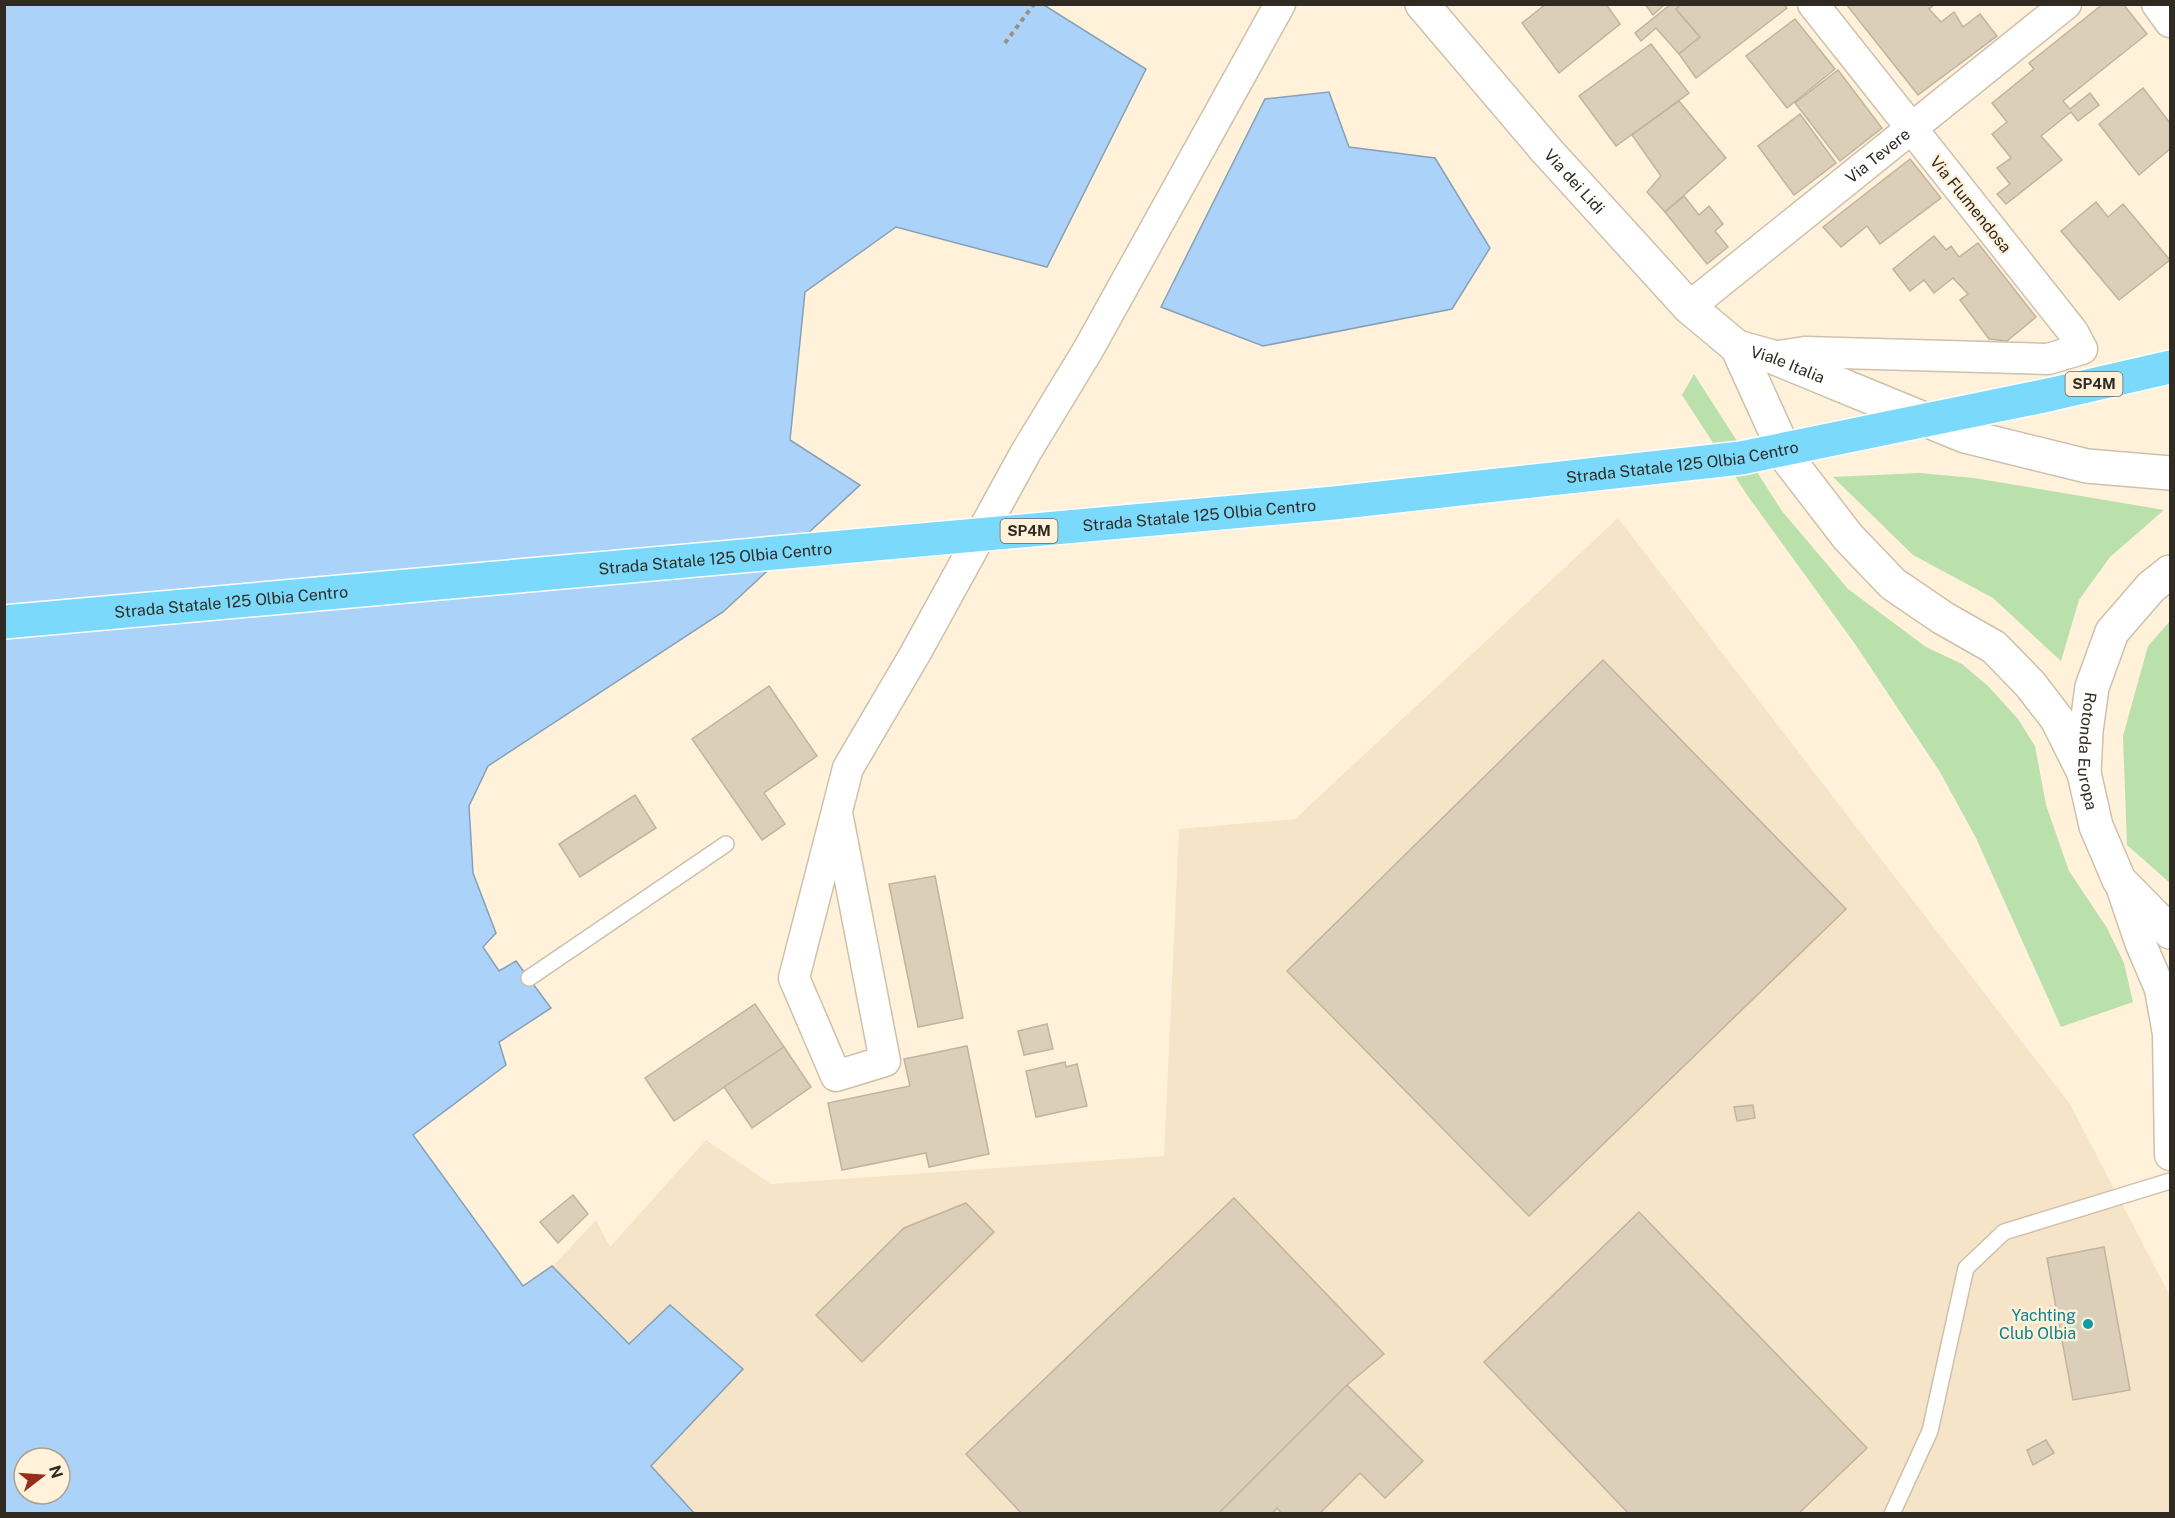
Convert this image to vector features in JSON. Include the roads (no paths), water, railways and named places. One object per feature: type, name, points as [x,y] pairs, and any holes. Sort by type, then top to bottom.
[{"type":"main road","name":"Via dei Lidi","points":[[1422,4],[1547,152],[1689,307],[1737,347]]},
{"type":"main road","name":"Viale Italia","points":[[1737,347],[1773,357],[1965,436],[2087,466],[2170,473]]},
{"type":"main road","name":"Viale Italia","points":[[1737,347],[1788,459],[1848,537],[1893,584],[1944,618],[1994,647],[2023,676],[2057,719],[2084,773]]},
{"type":"main road","name":"Strada Statale 125 Olbia Centro","points":[[4,622],[1334,503],[1741,458],[2170,367]]},
{"type":"main road","name":"Rotonda Europa","points":[[2170,572],[2151,587],[2112,632],[2092,687],[2086,731],[2084,773],[2096,826],[2119,880],[2170,932]]},
{"type":"street","points":[[837,813],[885,1061],[836,1076],[794,978],[848,768],[915,654],[1026,452],[1088,350],[1280,4]]},
{"type":"street","name":"Via Flumendosa","points":[[1773,357],[1805,352],[2048,359],[2082,349],[2073,332],[1813,4]]},
{"type":"street","name":"Via Tevere","points":[[1689,307],[1912,131],[2066,4]]},
{"type":"street","points":[[2157,4],[2170,21]]},
{"type":"street","points":[[2119,880],[2140,942],[2160,989],[2168,1034],[2170,1155]]},
{"type":"lane","points":[[529,978],[726,844]]},
{"type":"lane","points":[[1892,1514],[1930,1431],[1966,1268],[2004,1232],[2170,1181]]},
{"type":"water","points":[[5,5],[1044,5],[1146,69],[1047,267],[896,227],[805,292],[790,440],[860,485],[723,612],[488,766],[469,806],[473,873],[496,933],[483,947],[499,971],[516,961],[551,1008],[499,1042],[506,1065],[413,1135],[523,1286],[552,1266],[629,1344],[670,1305],[743,1369],[651,1466],[694,1513],[5,1514]]},
{"type":"water","points":[[1329,92],[1349,147],[1435,158],[1490,248],[1452,309],[1263,346],[1161,307],[1265,99]]},
{"type":"place","name":"Yachting Club Olbia","points":[[2088,1324]]}]
